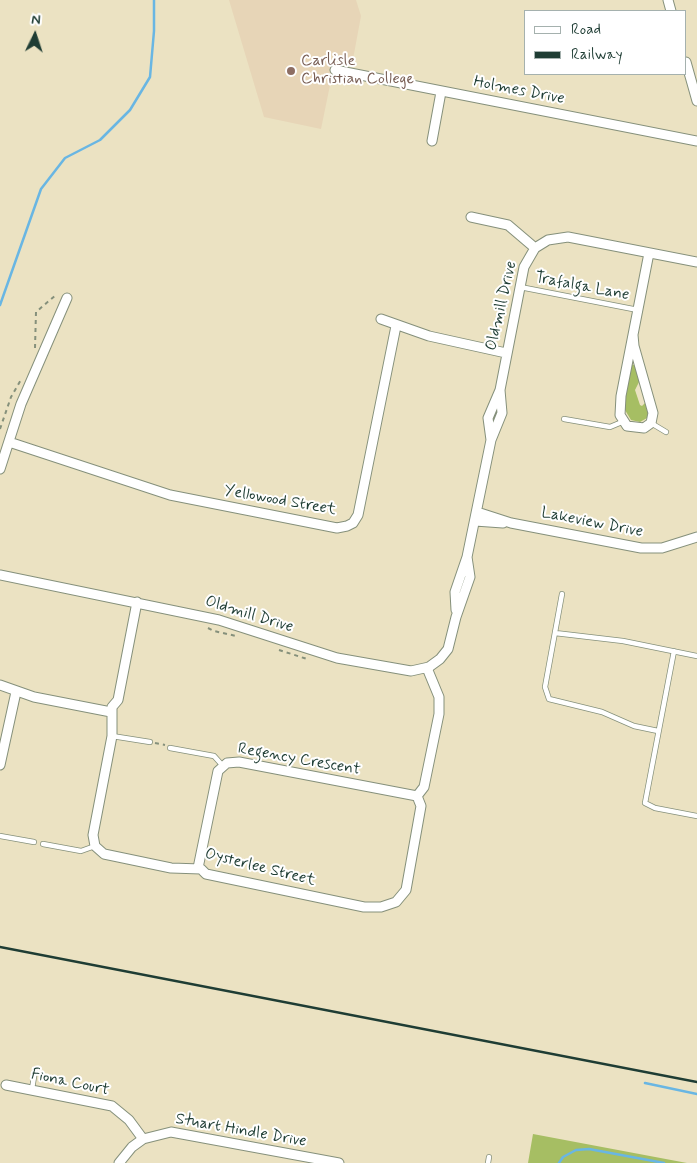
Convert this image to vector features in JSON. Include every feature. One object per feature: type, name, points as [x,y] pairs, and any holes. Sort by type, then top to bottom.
[{"type":"street","points":[[687,65],[697,100]]},
{"type":"street","name":"Holmes Drive","points":[[335,70],[697,142]]},
{"type":"street","points":[[432,141],[441,92]]},
{"type":"street","points":[[471,217],[508,225],[535,248]]},
{"type":"street","name":"Oldmill Drive","points":[[0,575],[218,620],[337,658],[405,671],[427,668],[440,659],[448,650],[456,617],[470,577],[467,557],[490,440],[502,413],[503,402],[500,390],[507,351],[526,264],[535,248],[548,240],[568,237],[697,262]]},
{"type":"street","points":[[633,335],[634,346],[652,413],[651,423],[646,428],[639,429],[627,426],[622,422],[620,416],[621,396],[649,253]]},
{"type":"street","points":[[0,469],[21,404],[67,298]]},
{"type":"street","points":[[382,319],[396,326],[474,346],[507,351]]},
{"type":"street","name":"Yellowood Street","points":[[9,442],[170,495],[337,528],[347,526],[353,523],[358,515],[396,326]]},
{"type":"street","name":"Lakeview Drive","points":[[476,516],[641,548],[662,548],[697,537]]},
{"type":"street","points":[[96,846],[93,834],[114,724],[111,712],[118,700],[137,602]]},
{"type":"street","name":"Oysterlee Street","points":[[96,846],[104,854],[188,870],[198,868],[206,874],[364,907],[381,907],[396,902],[406,890],[421,806],[417,796],[424,787],[440,708],[439,697],[427,668]]},
{"type":"street","points":[[0,685],[16,692],[111,712]]},
{"type":"street","points":[[0,765],[16,692]]},
{"type":"street","name":"Regency Crescent","points":[[198,868],[218,771],[227,763],[239,762],[417,796]]},
{"type":"street","name":"Fiona Court","points":[[6,1085],[112,1106],[129,1120],[143,1139]]},
{"type":"street","name":"Stuart Hindle Drive","points":[[119,1163],[132,1147],[143,1139],[171,1132],[339,1163]]},
{"type":"lane","name":"Trafalga Lane","points":[[520,287],[638,310]]},
{"type":"lane","points":[[564,418],[610,427],[622,422]]},
{"type":"lane","points":[[651,423],[666,432]]},
{"type":"lane","points":[[562,594],[545,687],[549,699],[602,712],[634,726],[658,731]]},
{"type":"lane","points":[[555,633],[623,642],[697,656]]},
{"type":"lane","points":[[674,651],[645,803],[655,808],[697,816]]},
{"type":"lane","points":[[112,736],[150,742]]},
{"type":"lane","points":[[170,748],[214,756],[223,766]]},
{"type":"lane","points":[[0,836],[34,842]]},
{"type":"lane","points":[[43,844],[81,851],[96,846]]},
{"type":"lane","points":[[32,1090],[35,1071]]},
{"type":"lane","points":[[488,1163],[489,1157]]},
{"type":"path","points":[[34,351],[36,312],[57,294]]},
{"type":"path","points":[[0,429],[11,397],[26,371]]},
{"type":"path","points":[[206,626],[214,631],[242,636]]},
{"type":"path","points":[[278,650],[315,660]]},
{"type":"path","points":[[150,742],[170,748]]},
{"type":"shaded area","name":"Carlisle Christian College","points":[[229,0],[356,0],[361,16],[353,59],[336,56],[321,129],[264,117]]},
{"type":"green space","points":[[631,364],[636,366],[640,380],[635,390],[640,405],[642,406],[646,402],[649,410],[647,418],[640,422],[631,420],[625,410],[624,399]]},
{"type":"green space","points":[[533,1134],[687,1163],[528,1163]]},
{"type":"waterway","points":[[0,305],[41,189],[65,158],[100,140],[130,110],[150,77],[154,31],[154,0]]},
{"type":"waterway","points":[[645,1083],[697,1094]]},
{"type":"waterway","points":[[559,1163],[563,1157],[576,1150],[589,1149],[664,1163]]},
{"type":"railway","points":[[0,947],[697,1082]]},
{"type":"place","name":"Carlisle Christian College","points":[[291,71]]}]
